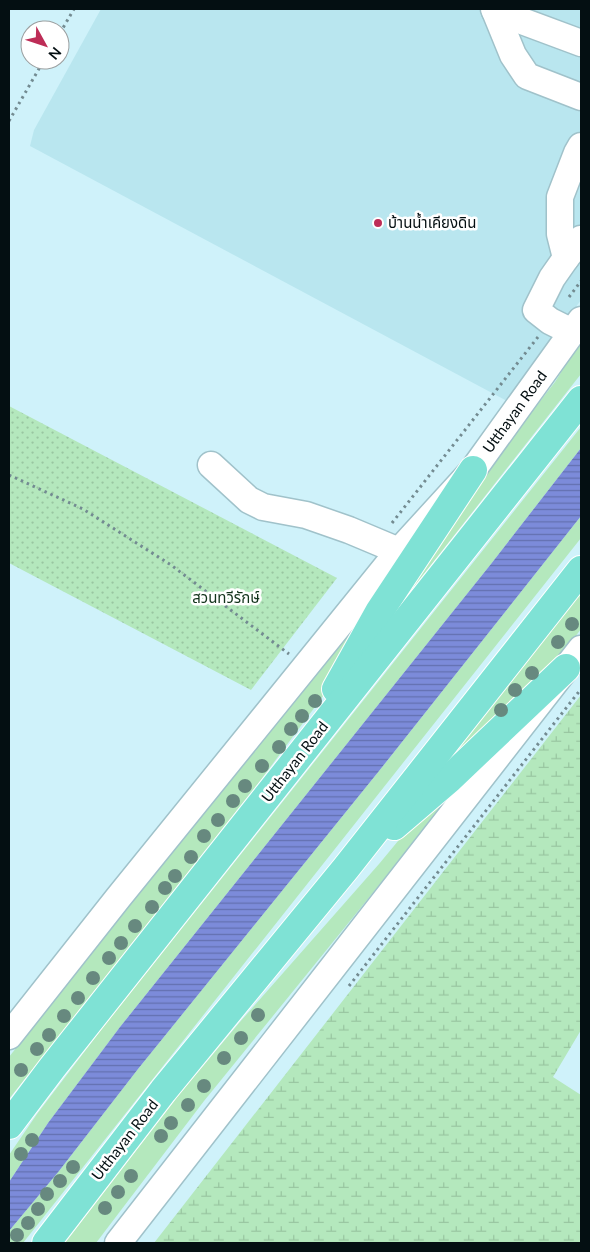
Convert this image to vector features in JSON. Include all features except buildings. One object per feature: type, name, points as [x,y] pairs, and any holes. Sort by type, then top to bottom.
[{"type":"main road","name":"Utthayan Road","points":[[9,1125],[52,1068],[581,400]]},
{"type":"main road","points":[[292,766],[379,612],[473,470]]},
{"type":"main road","name":"Utthayan Road","points":[[46,1243],[163,1092],[346,868],[581,570]]},
{"type":"main road","points":[[346,868],[576,669]]},
{"type":"street","points":[[494,10],[581,43]]},
{"type":"street","points":[[494,10],[513,55],[527,76],[581,97]]},
{"type":"street","points":[[577,326],[550,321],[536,310],[552,278],[574,248],[560,234],[560,197],[581,146]]},
{"type":"street","points":[[560,218],[581,190]]},
{"type":"street","name":"Utthayan Road","points":[[9,1036],[118,898],[399,551],[473,470],[577,326]]},
{"type":"street","points":[[211,466],[249,500],[263,507],[306,515],[349,530],[399,551]]},
{"type":"street","points":[[118,1243],[576,669]]},
{"type":"path","points":[[67,20],[74,9]]},
{"type":"path","points":[[9,122],[38,70]]},
{"type":"path","points":[[9,475],[83,509],[171,565],[289,654]]},
{"type":"path","points":[[343,994],[576,669]]},
{"type":"shaded area","name":"บ้านน้ำเคียงดิน","points":[[101,9],[581,9],[581,300],[507,401],[30,146],[34,130],[67,70],[70,70],[70,65]]},
{"type":"green space","points":[[581,340],[581,374],[390,617],[444,524],[555,382]]},
{"type":"green space","name":"สวนทวีรักษ์","points":[[9,406],[337,578],[251,690],[9,563]]},
{"type":"green space","points":[[581,427],[581,448],[491,564],[120,1027],[48,1123],[9,1182],[9,1155],[37,1114],[101,1030]]},
{"type":"green space","points":[[581,516],[581,538],[23,1243],[9,1243],[9,1231],[379,771]]},
{"type":"green space","points":[[581,588],[581,629],[557,661],[433,776]]},
{"type":"green space","points":[[366,608],[329,688],[260,781],[9,1099],[9,1057]]},
{"type":"green space","points":[[581,695],[581,1030],[553,1077],[581,1095],[581,1243],[154,1243]]},
{"type":"green space","points":[[453,794],[204,1101],[96,1243],[65,1243],[178,1096],[239,1023],[408,829],[437,800]]},
{"type":"water","points":[[581,448],[581,516],[379,771],[138,1069],[59,1171],[9,1231],[9,1182],[48,1123],[120,1027],[491,564]]},
{"type":"place","name":"บ้านน้ำเคียงดิน","points":[[378,223]]}]
